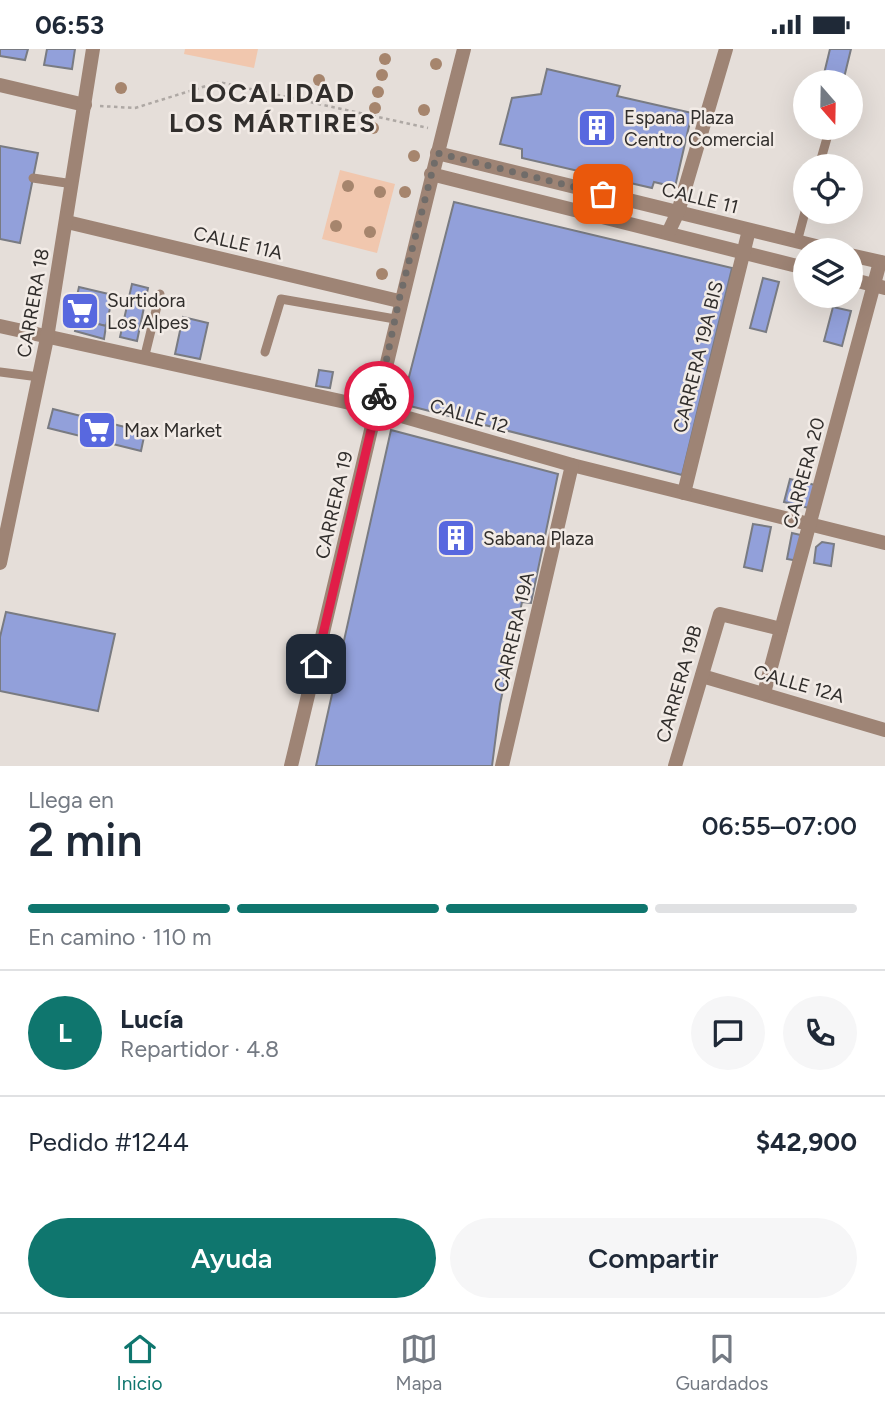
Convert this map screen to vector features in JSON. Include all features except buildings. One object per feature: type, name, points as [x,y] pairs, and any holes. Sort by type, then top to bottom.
[{"type":"street","name":"CARRERA 18","points":[[0,563],[47,338],[73,184],[91,106],[93,49]]},
{"type":"street","name":"CARRERA 19","points":[[291,766],[377,409],[399,300],[464,49]]},
{"type":"street","points":[[668,233],[678,212],[726,49]]},
{"type":"street","points":[[0,85],[91,106]]},
{"type":"street","name":"CALLE 11","points":[[437,153],[793,240]]},
{"type":"street","points":[[431,174],[793,265]]},
{"type":"street","name":"CALLE 11A","points":[[67,222],[399,300]]},
{"type":"street","name":"CARRERA 19A BIS","points":[[684,493],[749,230]]},
{"type":"street","points":[[863,258],[883,263]]},
{"type":"street","name":"CARRERA 20","points":[[764,693],[880,286],[883,263]]},
{"type":"street","name":"CALLE 12","points":[[0,326],[377,409],[572,465],[885,543]]},
{"type":"street","name":"CARRERA 19A","points":[[502,766],[572,465]]},
{"type":"street","name":"CARRERA 19B","points":[[675,766],[720,614],[781,629]]},
{"type":"street","name":"CALLE 12A","points":[[702,677],[885,730]]},
{"type":"lane","points":[[33,178],[73,184]]},
{"type":"lane","points":[[144,359],[160,294]]},
{"type":"lane","points":[[265,352],[281,299],[395,319]]},
{"type":"lane","points":[[0,372],[39,377]]},
{"type":"path","points":[[91,106],[135,108],[219,82],[443,131]]},
{"type":"shaded area","points":[[185,49],[258,49],[254,68],[184,54]]},
{"type":"shaded area","points":[[340,170],[395,184],[377,253],[322,239]]},
{"type":"way so far","points":[[379,396],[399,300],[437,153],[603,194]]},
{"type":"place","name":"Espana Plaza Centro Comercial","points":[[597,128]]},
{"type":"place","name":"Surtidora Los Alpes","points":[[80,311]]},
{"type":"place","name":"Max Market","points":[[97,430]]},
{"type":"place","name":"Sabana Plaza","points":[[456,538]]},
{"type":"district","name":"LOCALIDAD LOS MÁRTIRES","points":[[273,108]]},
{"type":"route","points":[[316,664],[379,396]]}]
